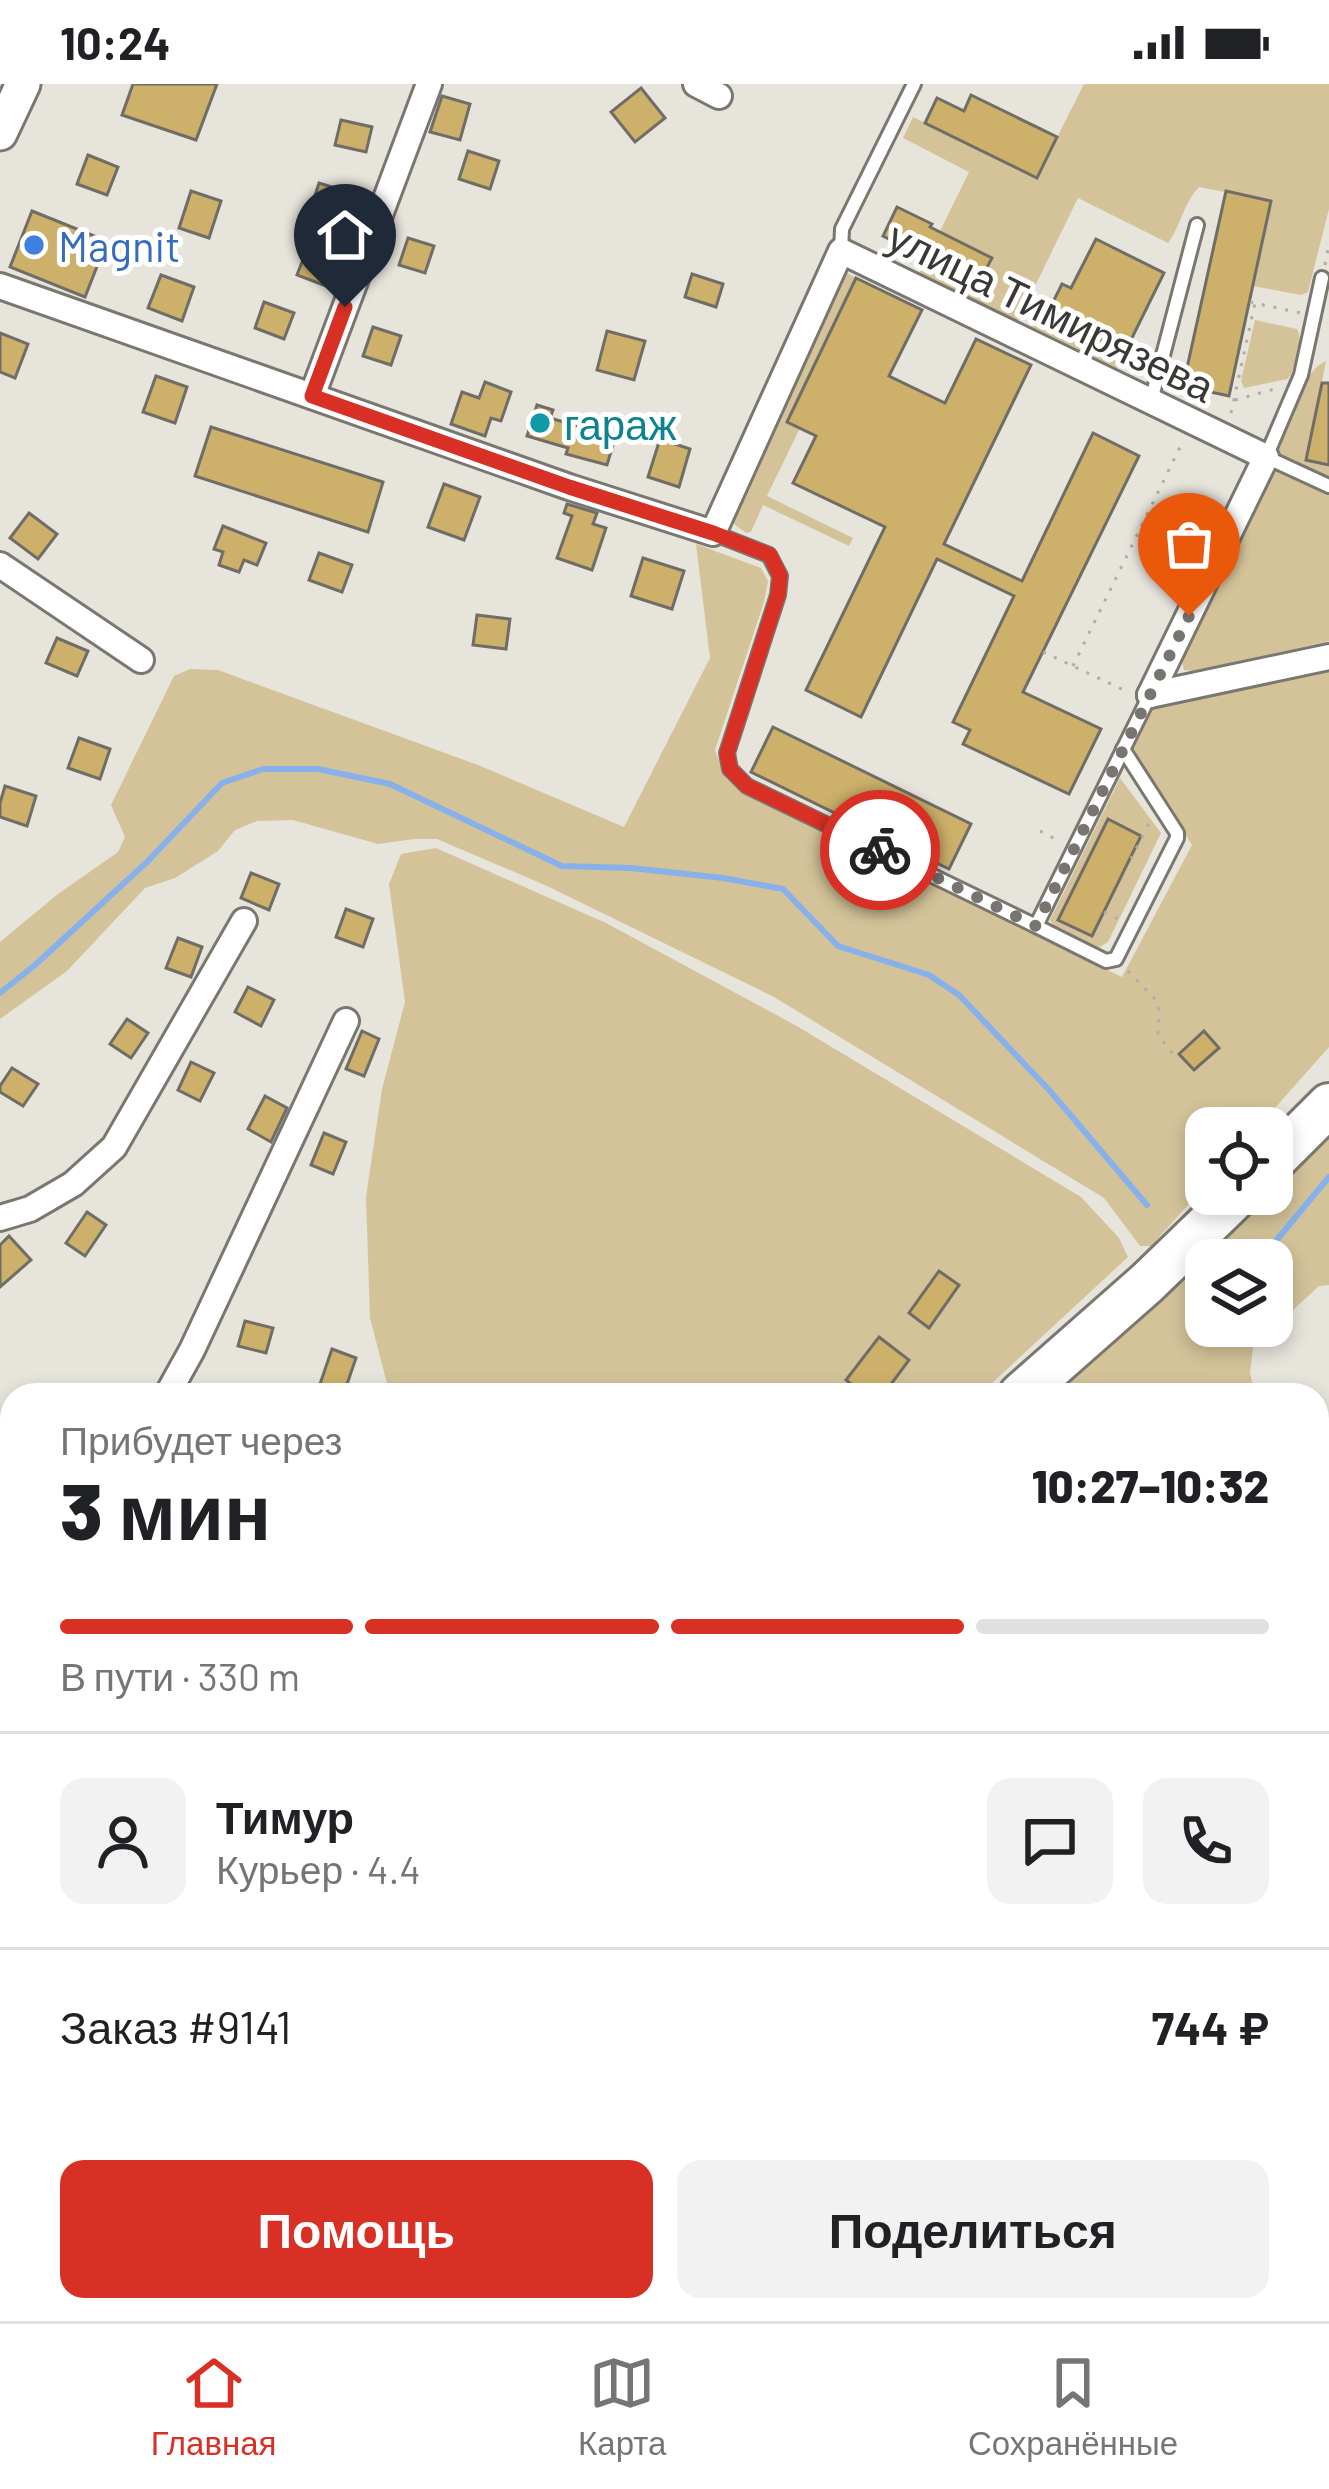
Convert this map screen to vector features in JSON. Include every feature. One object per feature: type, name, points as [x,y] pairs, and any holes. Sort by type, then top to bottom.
[{"type":"highway","points":[[1293,1141],[1329,1106]]},
{"type":"highway","points":[[1033,1383],[1217,1215]]},
{"type":"main road","points":[[0,133],[23,84]]},
{"type":"street","points":[[312,396],[429,84]]},
{"type":"street","name":"улица Тимирязева","points":[[713,533],[841,251],[1266,457]]},
{"type":"street","points":[[0,286],[569,487],[713,533]]},
{"type":"street","points":[[1142,695],[1266,457]]},
{"type":"street","points":[[0,565],[141,660]]},
{"type":"street","points":[[1142,695],[1329,657]]},
{"type":"street","points":[[0,1218],[30,1209],[73,1184],[114,1147],[244,921]]},
{"type":"street","points":[[174,1383],[346,1022]]},
{"type":"lane","points":[[841,251],[842,229],[914,84]]},
{"type":"lane","points":[[1151,401],[1197,225]]},
{"type":"lane","points":[[1322,278],[1306,356],[1266,457],[1329,486]]},
{"type":"lane","points":[[713,533],[770,555],[780,576],[727,753],[730,769],[747,786],[1106,961],[1116,958],[1177,838],[1123,749]]},
{"type":"lane","points":[[1036,926],[1123,749],[1142,695]]},
{"type":"path","points":[[1226,437],[1252,302],[1314,316]]},
{"type":"path","points":[[1234,400],[1297,383]]},
{"type":"path","points":[[1073,666],[1189,429]]},
{"type":"path","points":[[1043,652],[1142,695]]},
{"type":"path","points":[[1131,860],[1158,803]]},
{"type":"path","points":[[1040,832],[1075,849]]},
{"type":"path","points":[[1116,958],[1156,1000],[1158,1035],[1174,1054]]},
{"type":"shaded area","points":[[1084,84],[1329,84],[1329,209],[1308,292],[1301,295],[1253,286],[1271,201],[1199,187],[1168,243],[1078,198],[1014,329],[910,279],[919,274],[969,172],[903,138],[913,117],[1037,177]]},
{"type":"shaded area","points":[[841,270],[856,278],[787,421],[800,428],[767,496],[853,538],[849,546],[763,505],[751,532],[746,533],[734,524],[731,513]]},
{"type":"shaded area","points":[[1045,299],[1053,302],[1048,314],[1125,352],[1117,368],[1032,327]]},
{"type":"shaded area","points":[[1255,320],[1297,329],[1299,346],[1287,379],[1244,388],[1241,381]]},
{"type":"shaded area","points":[[1326,361],[1306,459],[1329,465],[1329,479],[1276,454],[1301,388]]},
{"type":"shaded area","points":[[1269,468],[1329,494],[1329,641],[1184,670],[1180,655]]},
{"type":"shaded area","points":[[696,544],[761,568],[768,581],[715,750],[725,777],[743,793],[1122,977],[1192,845],[1132,749],[1153,705],[1329,667],[1329,1047],[1276,1107],[1185,1107],[1185,1208],[1151,1246],[1140,1246],[1104,1198],[774,997],[547,886],[437,839],[378,844],[293,820],[257,821],[235,830],[218,851],[175,878],[145,888],[67,971],[0,1019],[0,942],[118,852],[125,837],[111,805],[174,676],[190,669],[218,670],[478,765],[624,827],[710,658]]},
{"type":"shaded area","points":[[1120,778],[1161,833],[1108,942],[1098,948],[1050,920]]},
{"type":"shaded area","points":[[436,848],[606,923],[795,1025],[1081,1197],[1119,1238],[1128,1257],[992,1383],[387,1383],[370,1318],[366,1197],[382,1089],[405,1002],[389,884],[401,854]]},
{"type":"shaded area","points":[[1329,1131],[1329,1285],[1319,1286],[1293,1310],[1293,1239],[1214,1239],[1240,1215],[1293,1215],[1293,1165]]},
{"type":"shaded area","points":[[1185,1266],[1185,1347],[1253,1347],[1252,1383],[1060,1383]]},
{"type":"building","points":[[133,84],[217,84],[196,140],[122,115]]},
{"type":"building","points":[[641,88],[665,118],[635,142],[611,112]]},
{"type":"building","points":[[971,95],[1057,137],[1037,178],[925,123],[937,98],[964,111]]},
{"type":"building","points":[[442,96],[470,104],[460,140],[430,132]]},
{"type":"building","points":[[341,120],[372,127],[366,152],[335,145]]},
{"type":"building","points":[[468,151],[499,161],[490,189],[459,179]]},
{"type":"building","points":[[88,155],[118,167],[107,195],[77,184]]},
{"type":"building","points":[[319,183],[345,191],[338,216],[311,208]]},
{"type":"building","points":[[191,191],[221,201],[209,238],[179,228]]},
{"type":"building","points":[[1226,191],[1271,201],[1229,396],[1183,386]]},
{"type":"building","points":[[897,207],[992,258],[984,273],[978,270],[970,285],[948,274],[956,258],[923,241],[917,253],[883,236]]},
{"type":"building","points":[[32,211],[107,241],[85,297],[10,267]]},
{"type":"building","points":[[408,238],[434,246],[425,273],[399,265]]},
{"type":"building","points":[[1096,239],[1164,273],[1125,352],[1047,314],[1062,284],[1071,288]]},
{"type":"building","points":[[309,244],[338,254],[326,286],[297,275]]},
{"type":"building","points":[[692,274],[723,284],[716,307],[685,297]]},
{"type":"building","points":[[161,275],[194,287],[182,321],[148,308]]},
{"type":"building","points":[[856,278],[922,310],[889,376],[945,403],[976,339],[1031,365],[944,544],[1022,581],[1093,433],[1139,456],[1023,692],[1101,729],[1069,794],[963,744],[970,730],[953,722],[1014,596],[937,559],[861,717],[806,690],[885,527],[793,483],[816,436],[787,422]]},
{"type":"building","points":[[264,302],[294,313],[284,339],[255,328]]},
{"type":"building","points":[[373,327],[401,336],[391,365],[363,356]]},
{"type":"building","points":[[607,331],[645,341],[634,380],[597,370]]},
{"type":"building","points":[[0,333],[28,344],[15,378],[0,372]]},
{"type":"building","points":[[156,376],[187,387],[175,423],[143,412]]},
{"type":"building","points":[[485,382],[511,392],[501,421],[491,418],[485,436],[451,424],[462,392],[479,398]]},
{"type":"building","points":[[1322,383],[1329,383],[1329,465],[1306,460]]},
{"type":"building","points":[[537,405],[553,410],[550,418],[598,432],[596,440],[613,445],[607,465],[566,454],[568,448],[527,436]]},
{"type":"building","points":[[211,427],[383,482],[368,532],[195,476]]},
{"type":"building","points":[[660,439],[690,449],[679,487],[648,477]]},
{"type":"building","points":[[444,484],[480,497],[464,540],[428,527]]},
{"type":"building","points":[[567,504],[597,513],[593,524],[606,528],[592,570],[557,558],[572,516],[564,513]]},
{"type":"building","points":[[29,513],[57,534],[38,559],[10,538]]},
{"type":"building","points":[[223,526],[266,543],[257,565],[244,560],[239,572],[219,565],[223,552],[214,549]]},
{"type":"building","points":[[319,553],[352,565],[342,592],[309,580]]},
{"type":"building","points":[[643,558],[684,571],[672,609],[631,596]]},
{"type":"building","points":[[477,615],[510,619],[506,649],[473,645]]},
{"type":"building","points":[[57,638],[88,651],[77,676],[46,663]]},
{"type":"building","points":[[773,727],[971,824],[949,869],[751,772]]},
{"type":"building","points":[[79,738],[110,749],[100,779],[68,768]]},
{"type":"building","points":[[5,786],[36,796],[27,826],[0,817]]},
{"type":"building","points":[[1108,819],[1141,836],[1092,936],[1058,920]]},
{"type":"building","points":[[251,873],[279,884],[269,910],[241,898]]},
{"type":"building","points":[[346,909],[373,919],[363,947],[336,937]]},
{"type":"building","points":[[178,938],[202,947],[191,977],[166,968]]},
{"type":"building","points":[[248,987],[274,1000],[261,1026],[235,1012]]},
{"type":"building","points":[[127,1019],[148,1033],[131,1058],[110,1044]]},
{"type":"building","points":[[362,1031],[379,1039],[364,1076],[346,1069]]},
{"type":"building","points":[[1204,1031],[1219,1048],[1194,1070],[1179,1054]]},
{"type":"building","points":[[191,1062],[214,1073],[200,1101],[178,1090]]},
{"type":"building","points":[[12,1068],[38,1084],[23,1106],[0,1092]]},
{"type":"building","points":[[265,1096],[287,1108],[271,1142],[248,1129]]},
{"type":"building","points":[[324,1133],[346,1142],[333,1174],[311,1165]]},
{"type":"building","points":[[87,1212],[106,1225],[85,1256],[66,1243]]},
{"type":"building","points":[[9,1236],[31,1260],[0,1287],[0,1245]]},
{"type":"building","points":[[939,1271],[959,1285],[929,1328],[909,1313]]},
{"type":"building","points":[[245,1321],[273,1328],[266,1353],[238,1346]]},
{"type":"building","points":[[879,1337],[909,1360],[892,1383],[846,1380]]},
{"type":"building","points":[[332,1349],[356,1358],[347,1383],[320,1383]]},
{"type":"waterway","points":[[0,993],[147,862],[222,783],[263,769],[318,769],[390,784],[562,866],[631,868],[783,889],[838,946],[929,975],[959,995],[1050,1091],[1147,1205]]},
{"type":"waterway","points":[[1277,1239],[1329,1177]]},
{"type":"way so far","points":[[880,850],[1036,926],[1189,616]]},
{"type":"place","name":"Magnit","points":[[34,245]]},
{"type":"place","name":"гараж","points":[[540,423]]},
{"type":"route","points":[[345,307],[312,396],[770,555],[780,576],[778,595],[727,753],[730,769],[747,786],[880,850]]}]
